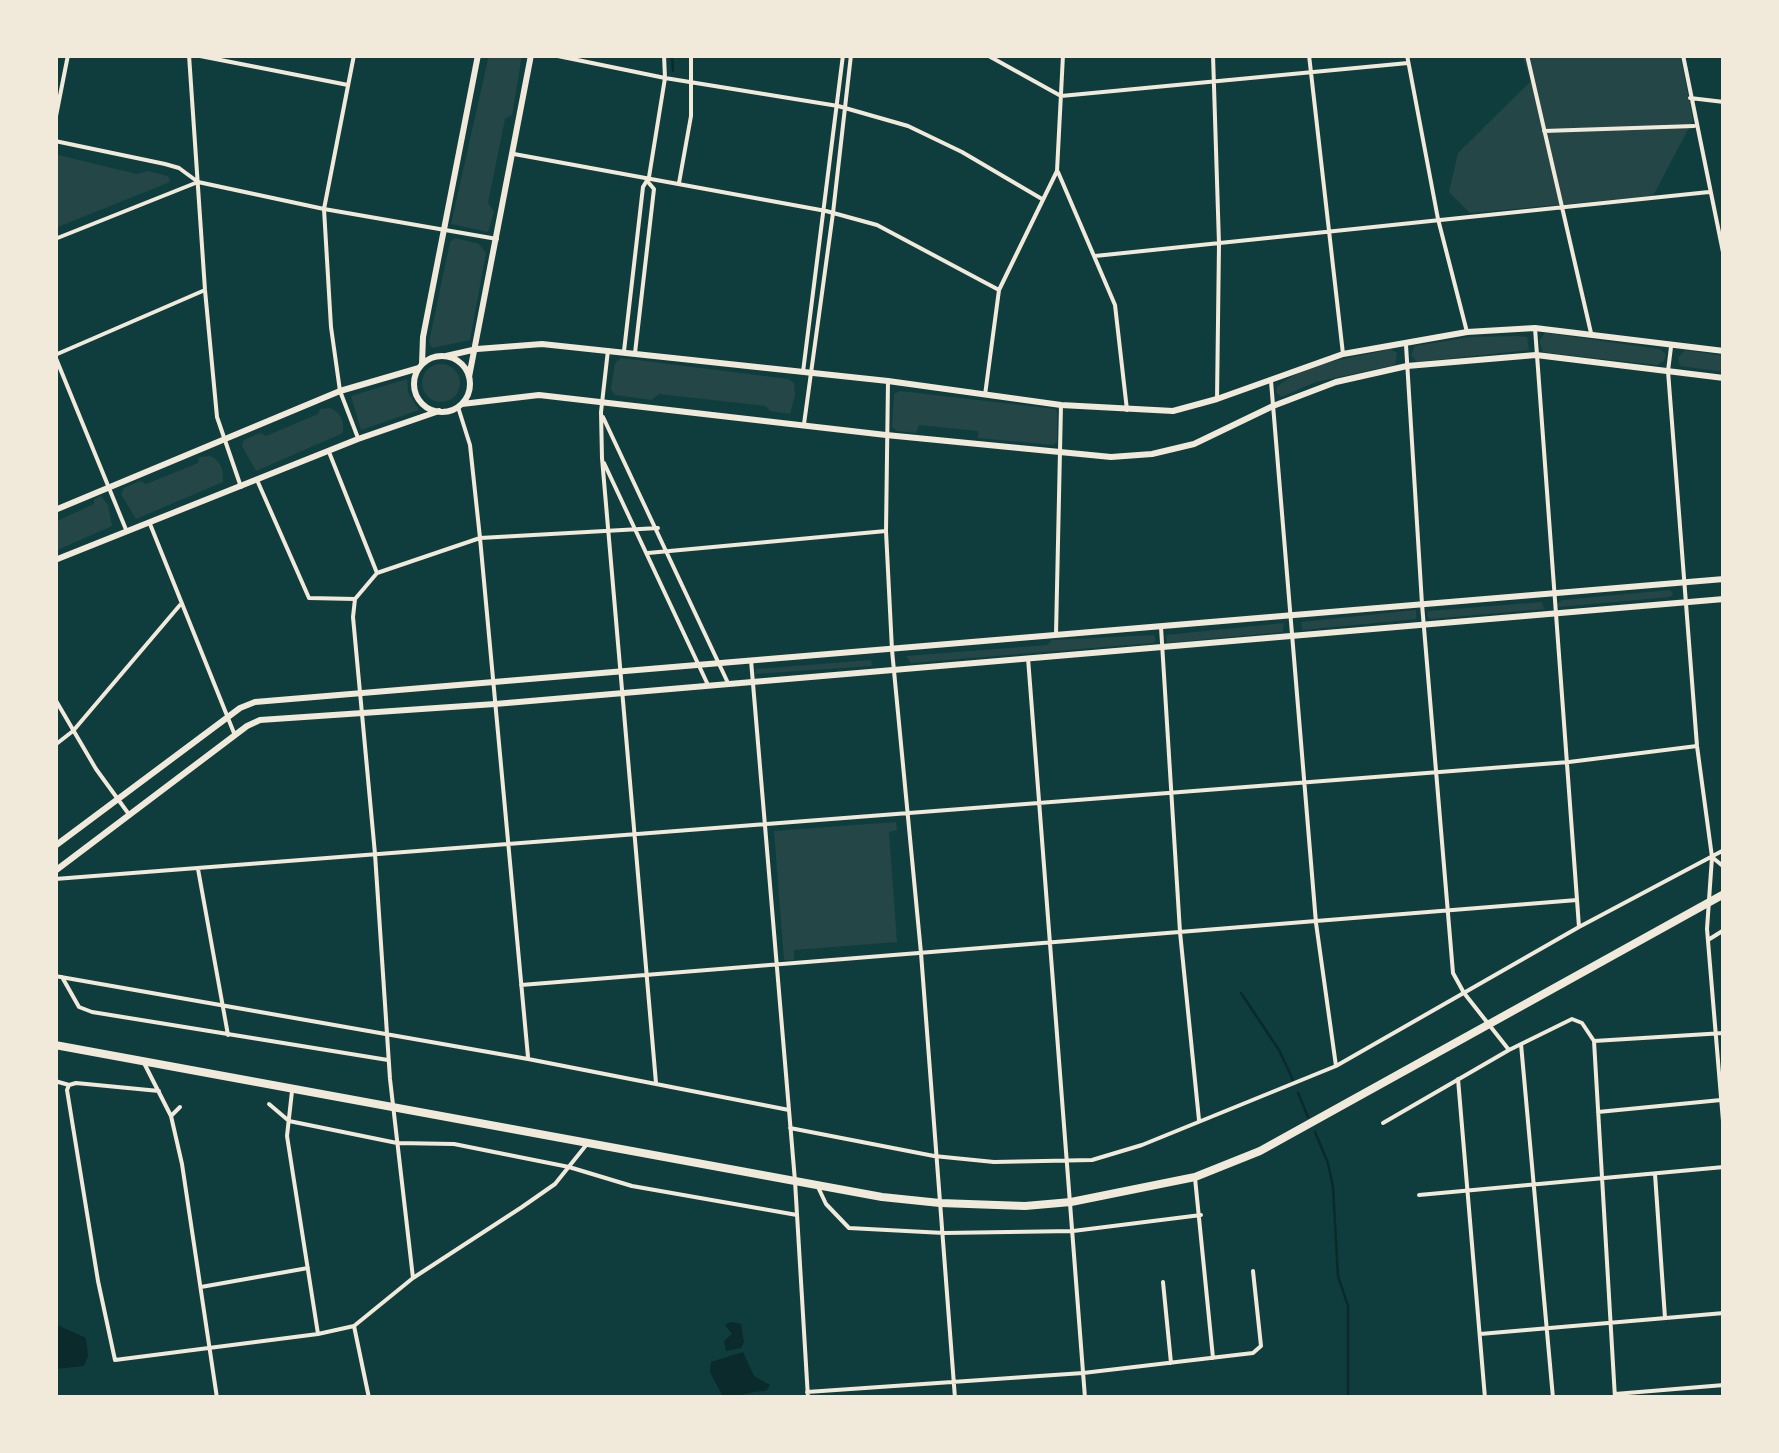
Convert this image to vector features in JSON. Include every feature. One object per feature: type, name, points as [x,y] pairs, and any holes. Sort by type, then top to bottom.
[{"type":"highway","points":[[55,1045],[882,1198],[1025,1206],[1071,1202],[1195,1177],[1260,1151],[1724,894]]},
{"type":"main road","points":[[439,412],[422,403],[414,386],[478,55]]},
{"type":"main road","points":[[460,406],[470,390],[531,55]]},
{"type":"main road","points":[[55,510],[340,390],[420,366],[429,359],[477,349],[542,344],[636,352],[1062,405],[1173,411],[1342,354],[1467,332],[1535,328],[1724,351]]},
{"type":"main road","points":[[55,560],[358,439],[460,406],[539,395],[1110,457],[1152,454],[1194,444],[1273,406],[1336,382],[1407,366],[1536,355],[1724,378]]},
{"type":"main road","points":[[446,356],[465,367],[470,377]]},
{"type":"main road","points":[[55,846],[227,718],[256,702],[1724,580]]},
{"type":"main road","points":[[55,871],[260,720],[495,704],[1724,598]]},
{"type":"street","points":[[55,121],[68,55]]},
{"type":"street","points":[[241,488],[217,417],[204,290],[192,55],[348,84]]},
{"type":"street","points":[[354,55],[324,210],[330,327],[340,390],[358,439]]},
{"type":"street","points":[[554,55],[664,78],[838,106],[908,126],[962,152],[1042,199]]},
{"type":"street","points":[[624,351],[643,188],[648,180],[664,78],[664,55]]},
{"type":"street","points":[[679,183],[691,116],[690,55]]},
{"type":"street","points":[[804,424],[843,55]]},
{"type":"street","points":[[808,372],[834,213],[851,55]]},
{"type":"street","points":[[987,55],[1061,96],[1408,63]]},
{"type":"street","points":[[985,395],[998,290],[1057,171],[1063,55]]},
{"type":"street","points":[[1212,55],[1219,244],[1216,399]]},
{"type":"street","points":[[1309,55],[1342,354]]},
{"type":"street","points":[[1407,55],[1438,219],[1467,332]]},
{"type":"street","points":[[1527,55],[1591,333]]},
{"type":"street","points":[[1683,55],[1724,257]]},
{"type":"street","points":[[1690,98],[1724,102]]},
{"type":"street","points":[[1544,130],[1696,126]]},
{"type":"street","points":[[55,141],[179,168],[198,182],[324,210],[497,239]]},
{"type":"street","points":[[514,154],[834,213],[877,226],[998,290]]},
{"type":"street","points":[[1057,171],[1115,304],[1127,410]]},
{"type":"street","points":[[636,352],[654,189],[648,180]]},
{"type":"street","points":[[55,239],[198,182]]},
{"type":"street","points":[[1095,256],[1709,192]]},
{"type":"street","points":[[1715,214],[1724,216]]},
{"type":"street","points":[[127,532],[55,356],[204,290]]},
{"type":"street","points":[[1535,328],[1579,927]]},
{"type":"street","points":[[1406,341],[1422,604],[1453,973],[1509,1050]]},
{"type":"street","points":[[1672,342],[1668,371],[1683,582],[1697,746],[1712,857],[1708,940],[1724,1133]]},
{"type":"street","points":[[608,350],[601,412],[602,458],[656,1084]]},
{"type":"street","points":[[1271,381],[1316,923],[1336,1066]]},
{"type":"street","points":[[888,382],[886,531],[892,650],[921,953],[955,1398]]},
{"type":"street","points":[[1056,634],[1062,405]]},
{"type":"street","points":[[460,406],[470,445],[480,538],[528,1060]]},
{"type":"street","points":[[601,412],[728,683]]},
{"type":"street","points":[[328,451],[377,573]]},
{"type":"street","points":[[602,458],[708,685]]},
{"type":"street","points":[[258,480],[308,598],[356,599]]},
{"type":"street","points":[[150,524],[235,736]]},
{"type":"street","points":[[412,1278],[388,1060],[375,854],[352,617],[356,599],[377,573],[480,538],[658,528]]},
{"type":"street","points":[[648,553],[886,531]]},
{"type":"street","points":[[55,745],[73,731],[180,605]]},
{"type":"street","points":[[1160,627],[1180,932],[1199,1120]]},
{"type":"street","points":[[1028,658],[1085,1398]]},
{"type":"street","points":[[751,660],[789,1110],[808,1395],[1083,1373],[1252,1353],[1261,1346],[1253,1271]]},
{"type":"street","points":[[55,699],[129,814]]},
{"type":"street","points":[[55,879],[1568,762],[1697,746]]},
{"type":"street","points":[[790,1128],[934,1156],[994,1162],[1092,1160],[1142,1145],[1336,1066],[1579,927],[1724,850]]},
{"type":"street","points":[[1712,857],[1724,867]]},
{"type":"street","points":[[198,869],[228,1034]]},
{"type":"street","points":[[521,985],[1577,900]]},
{"type":"street","points":[[1708,940],[1724,930]]},
{"type":"street","points":[[55,976],[789,1110]]},
{"type":"street","points":[[62,977],[79,1007],[92,1012],[388,1060]]},
{"type":"street","points":[[1383,1123],[1509,1050],[1578,1019],[1594,1041],[1615,1396],[1724,1384]]},
{"type":"street","points":[[1594,1041],[1724,1032]]},
{"type":"street","points":[[1521,1044],[1554,1398]]},
{"type":"street","points":[[142,1062],[171,1116],[182,1164],[217,1398]]},
{"type":"street","points":[[1458,1080],[1485,1398]]},
{"type":"street","points":[[55,1081],[160,1091]]},
{"type":"street","points":[[69,1085],[92,1245],[115,1360],[354,1326],[412,1278],[554,1184],[587,1144]]},
{"type":"street","points":[[292,1090],[288,1136],[318,1334]]},
{"type":"street","points":[[1598,1112],[1721,1100]]},
{"type":"street","points":[[270,1104],[289,1121],[396,1144],[454,1144],[568,1166],[632,1186],[796,1215]]},
{"type":"street","points":[[171,1116],[180,1107]]},
{"type":"street","points":[[1419,1194],[1724,1168]]},
{"type":"street","points":[[1655,1174],[1665,1318]]},
{"type":"street","points":[[1195,1177],[1212,1358]]},
{"type":"street","points":[[818,1186],[826,1204],[849,1228],[944,1233],[1073,1231],[1201,1215]]},
{"type":"street","points":[[201,1287],[308,1268]]},
{"type":"street","points":[[1163,1282],[1171,1362]]},
{"type":"street","points":[[1480,1334],[1724,1313]]},
{"type":"street","points":[[354,1326],[368,1398]]},
{"type":"shaded area","points":[[489,55],[522,55],[512,115],[505,119],[488,203],[494,212],[488,232],[451,224]]},
{"type":"shaded area","points":[[1522,55],[1680,55],[1693,120],[1653,196],[1470,213],[1449,192],[1458,153],[1531,81]]},
{"type":"shaded area","points":[[58,155],[137,174],[148,171],[168,176],[170,182],[55,228]]},
{"type":"shaded area","points":[[455,238],[479,244],[486,253],[470,340],[432,348],[429,342],[450,242]]},
{"type":"shaded area","points":[[1545,333],[1660,349],[1666,354],[1657,365],[1543,352],[1539,341]]},
{"type":"shaded area","points":[[1471,337],[1527,337],[1529,350],[1417,362],[1411,355],[1415,346]]},
{"type":"shaded area","points":[[1390,349],[1397,353],[1395,365],[1316,382],[1281,397],[1276,392],[1288,379],[1316,366]]},
{"type":"shaded area","points":[[1685,350],[1724,356],[1724,372],[1680,366],[1678,358]]},
{"type":"shaded area","points":[[621,358],[788,379],[794,383],[795,395],[790,414],[770,411],[766,406],[659,394],[651,400],[615,395],[611,389],[615,363]]},
{"type":"shaded area","points":[[441,364],[454,370],[460,383],[454,396],[441,402],[428,396],[422,383],[428,370]]},
{"type":"shaded area","points":[[407,379],[408,392],[419,410],[361,430],[351,396]]},
{"type":"shaded area","points":[[900,391],[1055,409],[1057,442],[1053,445],[978,438],[978,431],[919,425],[916,433],[897,431],[892,427],[894,394]]},
{"type":"shaded area","points":[[330,408],[341,418],[343,433],[256,471],[242,446],[244,440],[260,433],[266,436],[318,414],[320,409]]},
{"type":"shaded area","points":[[210,456],[221,466],[223,482],[136,519],[121,494],[124,488],[140,481],[146,484],[198,463],[199,457]]},
{"type":"shaded area","points":[[101,496],[108,505],[112,526],[55,551],[55,522],[94,504],[94,499]]},
{"type":"shaded area","points":[[1670,590],[1670,597],[1559,607],[1557,604],[1562,600]]},
{"type":"shaded area","points":[[1542,602],[1544,609],[1430,619],[1427,616],[1428,611]]},
{"type":"shaded area","points":[[1416,610],[1416,619],[1302,630],[1301,622]]},
{"type":"shaded area","points":[[1284,623],[1283,632],[1167,643],[1166,635]]},
{"type":"shaded area","points":[[1154,635],[1153,643],[911,663],[906,656],[1047,645],[1052,640]]},
{"type":"shaded area","points":[[871,660],[872,666],[755,674],[756,669]]},
{"type":"shaded area","points":[[896,822],[897,830],[889,832],[897,942],[794,950],[794,960],[784,960],[774,831]]},
{"type":"shaded area","points":[[55,1324],[86,1338],[88,1356],[84,1366],[55,1369]]},
{"type":"shaded area","points":[[741,1324],[744,1342],[741,1348],[726,1351],[724,1341],[732,1334],[725,1325]]},
{"type":"shaded area","points":[[743,1352],[754,1376],[770,1385],[766,1391],[723,1397],[710,1372],[711,1362]]},
{"type":"waterway","points":[[672,55],[673,71]]},
{"type":"waterway","points":[[1241,993],[1279,1050],[1293,1080]]},
{"type":"waterway","points":[[1298,1093],[1308,1117]]},
{"type":"waterway","points":[[1315,1132],[1333,1187],[1338,1276],[1348,1306],[1348,1398]]}]
